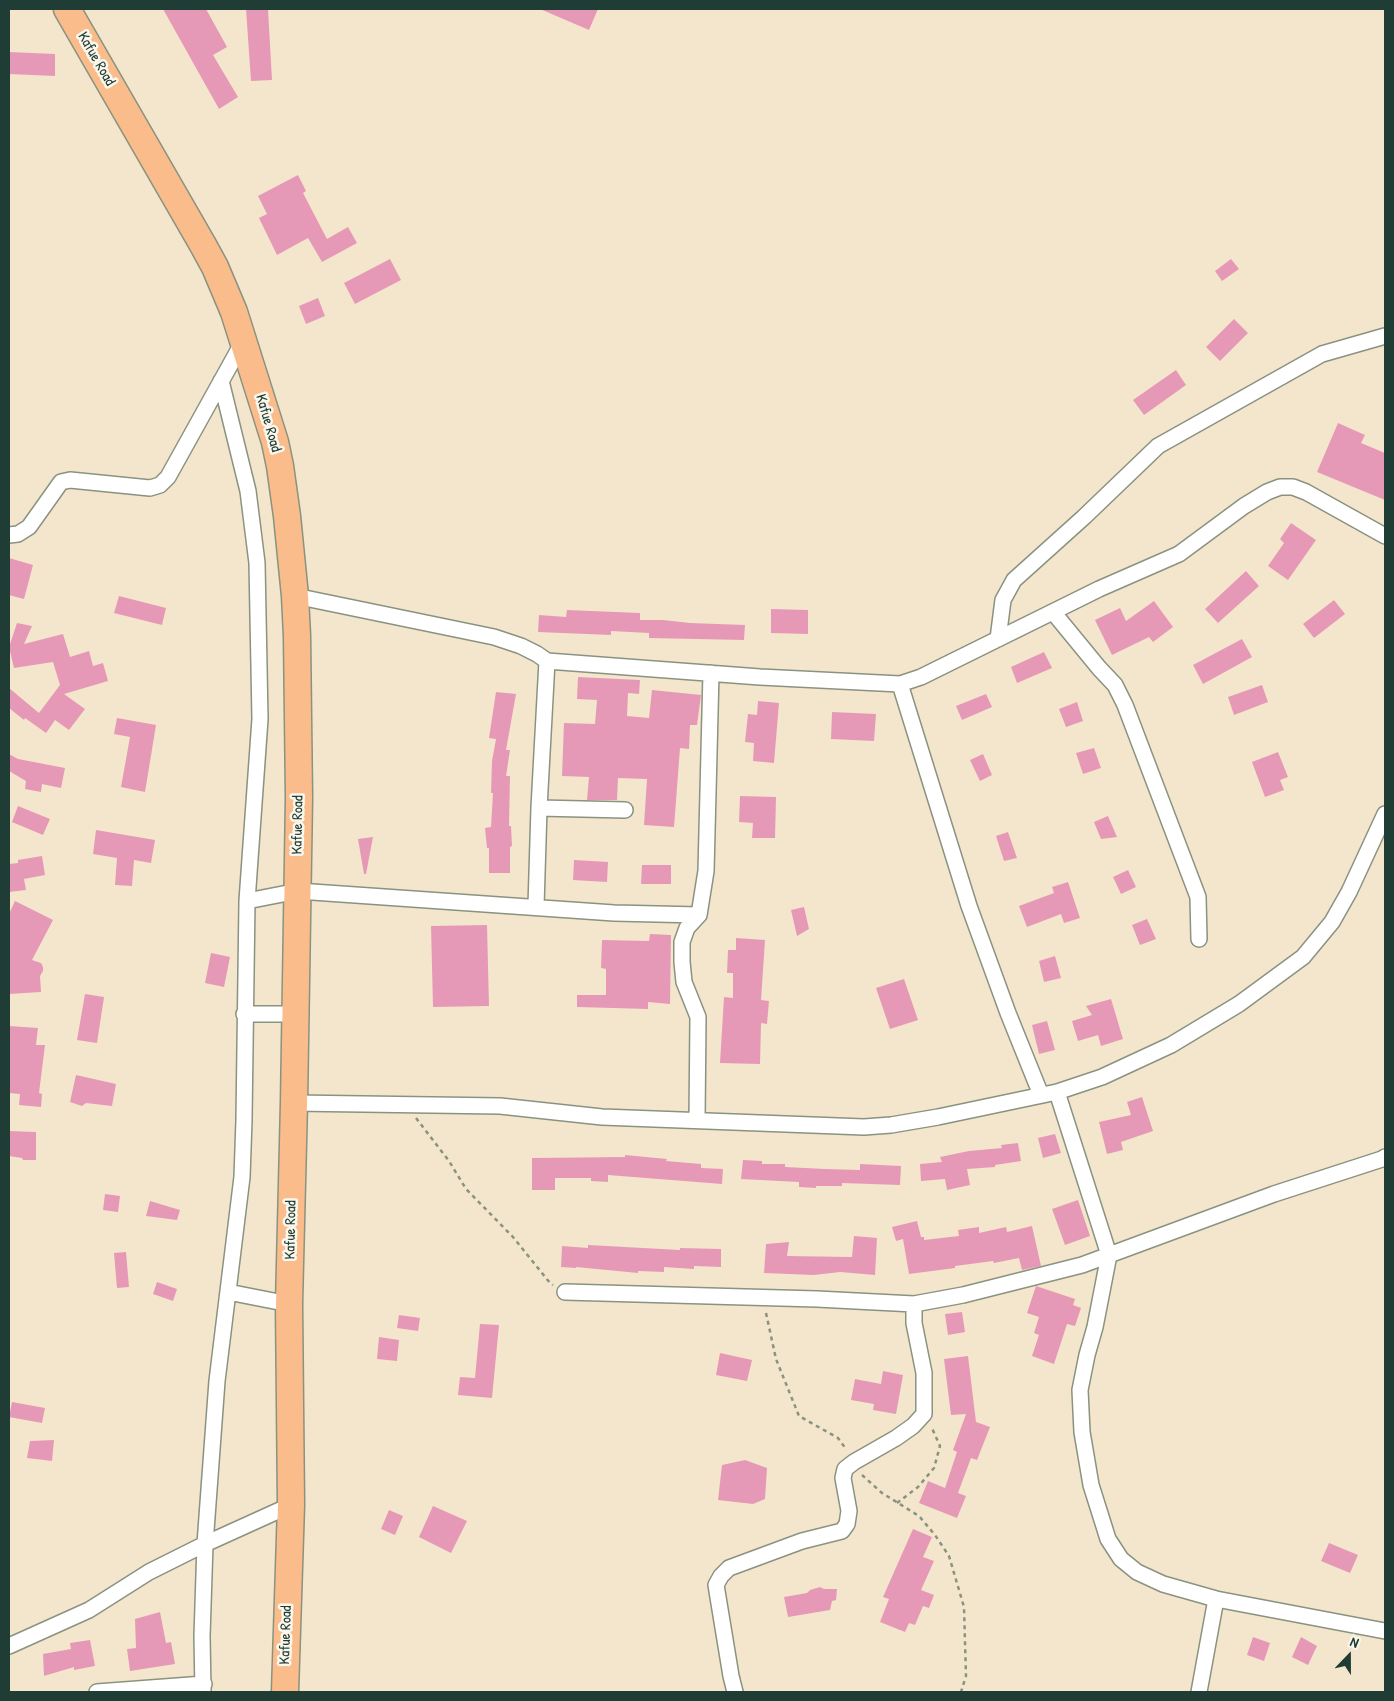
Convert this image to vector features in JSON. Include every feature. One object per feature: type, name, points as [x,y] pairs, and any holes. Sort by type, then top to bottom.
[{"type":"highway","name":"Kafue Road","points":[[67,9],[215,267],[244,340],[275,442],[280,466],[295,596],[299,788],[289,1304],[290,1505],[285,1692]]},
{"type":"street","points":[[998,639],[1003,600],[1014,580],[1084,518],[1158,446],[1322,354],[1385,336]]},
{"type":"street","points":[[9,535],[18,534],[28,527],[61,482],[70,480],[150,488],[160,485],[168,477],[244,340]]},
{"type":"street","points":[[96,1692],[204,1688],[202,1636],[205,1544],[217,1381],[242,1177],[246,901],[260,719],[257,563],[248,491],[221,381]]},
{"type":"street","points":[[295,596],[494,637],[521,646],[547,661],[900,684],[921,677],[1053,612],[1179,554],[1244,506],[1267,492],[1280,487],[1293,487],[1306,492],[1385,536]]},
{"type":"street","points":[[1053,612],[1115,685],[1125,705],[1198,897],[1198,939]]},
{"type":"street","points":[[536,906],[547,661]]},
{"type":"street","points":[[697,1120],[698,1018],[684,982],[682,942],[687,928],[699,915],[706,871],[711,673]]},
{"type":"street","points":[[900,684],[969,906],[1041,1096]]},
{"type":"street","points":[[539,808],[625,810]]},
{"type":"street","points":[[294,1103],[500,1106],[602,1117],[835,1127],[873,1126],[938,1117],[1057,1092],[1102,1077],[1171,1045],[1239,1004],[1303,957],[1332,922],[1349,892],[1385,817]]},
{"type":"street","points":[[246,901],[298,891],[614,912],[699,915]]},
{"type":"street","points":[[244,1014],[296,1014]]},
{"type":"street","points":[[1057,1092],[1108,1255],[1095,1328],[1087,1354],[1080,1390],[1082,1432],[1091,1485],[1108,1539],[1121,1559],[1137,1572],[1163,1584],[1216,1599],[1385,1631]]},
{"type":"street","points":[[566,1292],[762,1297],[914,1304],[963,1295],[1082,1265],[1274,1194],[1385,1157]]},
{"type":"street","points":[[228,1292],[289,1304]]},
{"type":"street","points":[[736,1692],[731,1676],[716,1585],[729,1568],[802,1541],[842,1531],[847,1524],[849,1512],[843,1474],[845,1470],[854,1462],[913,1426],[924,1414],[924,1373],[914,1323],[914,1304]]},
{"type":"street","points":[[9,1646],[89,1610],[149,1572],[290,1505]]},
{"type":"street","points":[[1199,1692],[1216,1599]]},
{"type":"path","points":[[409,1104],[422,1128],[449,1161],[466,1189],[512,1237],[550,1283],[566,1292]]},
{"type":"path","points":[[762,1297],[776,1359],[799,1416],[838,1438],[865,1479],[897,1503],[919,1516],[949,1556],[956,1574],[964,1607],[966,1676],[961,1692]]},
{"type":"path","points":[[897,1503],[918,1487],[934,1468],[940,1446],[933,1428],[924,1414]]},
{"type":"building","points":[[163,9],[206,9],[227,47],[213,55],[238,97],[219,109]]},
{"type":"building","points":[[246,9],[268,9],[272,80],[251,81]]},
{"type":"building","points":[[540,9],[598,9],[589,30]]},
{"type":"building","points":[[9,52],[55,54],[55,76],[9,74]]},
{"type":"building","points":[[298,175],[306,191],[303,193],[327,239],[348,227],[357,243],[322,262],[308,238],[277,255],[259,218],[267,214],[258,196]]},
{"type":"building","points":[[390,259],[401,280],[355,304],[344,283]]},
{"type":"building","points":[[1231,259],[1239,269],[1222,281],[1215,271]]},
{"type":"building","points":[[318,298],[325,316],[306,324],[299,306]]},
{"type":"building","points":[[1234,319],[1248,333],[1220,361],[1206,347]]},
{"type":"building","points":[[1176,370],[1186,385],[1144,415],[1133,400]]},
{"type":"building","points":[[1338,423],[1365,435],[1361,443],[1385,453],[1385,500],[1317,472]]},
{"type":"building","points":[[1291,523],[1316,540],[1288,580],[1268,566],[1284,543],[1280,539]]},
{"type":"building","points":[[9,558],[33,565],[24,599],[9,595]]},
{"type":"building","points":[[1246,571],[1259,586],[1218,623],[1205,609]]},
{"type":"building","points":[[119,596],[166,608],[162,625],[114,613]]},
{"type":"building","points":[[1334,600],[1345,614],[1314,638],[1303,624]]},
{"type":"building","points":[[1154,601],[1173,627],[1153,642],[1149,637],[1112,655],[1095,620],[1120,608],[1126,621]]},
{"type":"building","points":[[771,609],[808,610],[808,634],[771,633]]},
{"type":"building","points":[[567,610],[640,613],[640,620],[745,625],[744,640],[649,638],[649,633],[611,631],[611,635],[538,632],[539,615],[566,617]]},
{"type":"building","points":[[17,623],[32,626],[24,644],[63,634],[70,657],[89,651],[93,666],[103,663],[108,681],[64,694],[85,709],[69,730],[55,720],[46,733],[25,718],[24,720],[9,708],[9,688],[39,713],[60,685],[53,662],[14,668],[9,647]]},
{"type":"building","points":[[1242,639],[1252,657],[1203,684],[1193,665]]},
{"type":"building","points":[[1044,652],[1052,668],[1017,683],[1011,667]]},
{"type":"building","points":[[578,677],[640,680],[639,694],[628,693],[627,716],[649,718],[652,690],[701,695],[697,725],[690,725],[689,749],[680,748],[674,827],[644,825],[647,779],[618,778],[617,800],[587,800],[589,777],[562,776],[564,723],[595,724],[597,700],[577,699]]},
{"type":"building","points":[[1262,685],[1268,702],[1234,715],[1228,697]]},
{"type":"building","points":[[496,692],[516,694],[506,750],[510,750],[506,776],[510,776],[509,826],[511,826],[512,846],[510,847],[510,873],[489,873],[489,848],[487,848],[485,828],[491,827],[492,761],[496,739],[489,738]]},
{"type":"building","points":[[986,694],[992,707],[962,720],[956,706]]},
{"type":"building","points":[[758,701],[779,703],[774,763],[753,761],[754,743],[745,742],[748,714],[757,715]]},
{"type":"building","points":[[1077,702],[1083,721],[1066,727],[1059,709]]},
{"type":"building","points":[[832,712],[876,714],[874,741],[831,739]]},
{"type":"building","points":[[117,718],[156,725],[145,792],[121,787],[130,737],[114,734]]},
{"type":"building","points":[[1094,748],[1101,768],[1083,774],[1076,753]]},
{"type":"building","points":[[1278,752],[1288,777],[1280,780],[1284,790],[1265,797],[1252,762]]},
{"type":"building","points":[[9,754],[18,759],[65,768],[61,788],[42,784],[41,792],[25,789],[26,781],[9,771]]},
{"type":"building","points":[[983,754],[992,775],[980,781],[970,760]]},
{"type":"building","points":[[740,796],[776,797],[775,838],[752,838],[753,823],[739,822]]},
{"type":"building","points":[[18,806],[50,819],[43,835],[12,822]]},
{"type":"building","points":[[1108,816],[1117,837],[1101,839],[1094,822]]},
{"type":"building","points":[[96,830],[155,840],[151,863],[134,860],[132,886],[115,885],[117,858],[93,854]]},
{"type":"building","points":[[1008,832],[1017,858],[1004,861],[996,836]]},
{"type":"building","points":[[373,837],[366,874],[364,874],[358,839]]},
{"type":"building","points":[[42,856],[45,875],[24,879],[26,890],[9,892],[9,864],[18,863],[18,860]]},
{"type":"building","points":[[574,860],[608,862],[607,882],[573,880]]},
{"type":"building","points":[[642,865],[671,865],[671,884],[641,884]]},
{"type":"building","points":[[1128,870],[1136,887],[1121,894],[1113,877]]},
{"type":"building","points":[[1068,882],[1080,918],[1064,923],[1061,914],[1027,927],[1019,906],[1054,893],[1052,887]]},
{"type":"building","points":[[15,901],[53,920],[32,960],[41,963],[43,967],[40,976],[41,992],[9,994],[9,914]]},
{"type":"building","points":[[804,907],[809,929],[797,936],[791,910]]},
{"type":"building","points":[[1147,919],[1156,939],[1140,945],[1132,925]]},
{"type":"building","points":[[487,925],[489,1006],[433,1007],[431,926]]},
{"type":"building","points":[[650,934],[671,935],[670,1004],[648,1002],[648,1009],[577,1007],[577,995],[606,995],[606,969],[601,968],[602,940],[649,941]]},
{"type":"building","points":[[736,938],[765,940],[761,1000],[769,1001],[767,1024],[761,1023],[760,1064],[720,1063],[724,997],[733,998],[733,973],[727,973],[728,950],[736,950]]},
{"type":"building","points":[[211,953],[230,957],[224,987],[205,983]]},
{"type":"building","points":[[1055,956],[1061,978],[1044,982],[1039,961]]},
{"type":"building","points":[[904,979],[918,1020],[890,1029],[876,988]]},
{"type":"building","points":[[85,994],[104,997],[97,1043],[77,1040]]},
{"type":"building","points":[[1111,999],[1123,1039],[1101,1046],[1098,1035],[1078,1041],[1072,1021],[1092,1015],[1086,1006]]},
{"type":"building","points":[[1047,1021],[1055,1050],[1039,1054],[1032,1025]]},
{"type":"building","points":[[9,1026],[38,1028],[36,1045],[45,1045],[39,1093],[42,1094],[41,1107],[19,1105],[20,1094],[9,1093]]},
{"type":"building","points":[[76,1075],[116,1084],[112,1106],[86,1103],[82,1106],[70,1102]]},
{"type":"building","points":[[1142,1097],[1153,1131],[1121,1142],[1123,1150],[1107,1154],[1099,1122],[1131,1115],[1127,1102]]},
{"type":"building","points":[[9,1131],[36,1132],[36,1160],[23,1160],[22,1158],[9,1156]]},
{"type":"building","points":[[1055,1134],[1061,1153],[1043,1158],[1038,1138]]},
{"type":"building","points":[[1018,1143],[1021,1161],[995,1165],[995,1167],[967,1169],[970,1185],[947,1190],[945,1179],[921,1181],[920,1164],[942,1162],[940,1157],[969,1151],[1002,1148],[1001,1145]]},
{"type":"building","points":[[625,1155],[701,1164],[701,1168],[723,1169],[722,1184],[608,1175],[608,1182],[591,1181],[591,1178],[555,1178],[555,1190],[532,1190],[532,1158],[625,1157]]},
{"type":"building","points":[[743,1160],[762,1161],[762,1164],[785,1164],[785,1167],[825,1169],[860,1170],[860,1164],[901,1166],[900,1185],[842,1183],[842,1186],[816,1186],[816,1188],[799,1187],[799,1182],[741,1179]]},
{"type":"building","points":[[105,1194],[120,1196],[118,1212],[103,1210]]},
{"type":"building","points":[[1078,1200],[1090,1236],[1065,1245],[1052,1209]]},
{"type":"building","points":[[150,1201],[180,1210],[177,1220],[146,1216]]},
{"type":"building","points":[[917,1221],[921,1237],[924,1237],[924,1240],[959,1236],[958,1230],[979,1227],[979,1233],[1006,1227],[1007,1232],[1032,1226],[1041,1266],[1022,1270],[1019,1258],[909,1274],[903,1239],[896,1241],[892,1227]]},
{"type":"building","points":[[854,1236],[877,1238],[875,1275],[840,1272],[814,1275],[764,1273],[766,1244],[789,1242],[787,1256],[852,1257]]},
{"type":"building","points":[[588,1245],[680,1250],[680,1248],[721,1249],[721,1267],[694,1266],[694,1269],[664,1267],[664,1272],[638,1271],[638,1273],[561,1267],[562,1246],[588,1248]]},
{"type":"building","points":[[126,1252],[129,1287],[117,1288],[114,1253]]},
{"type":"building","points":[[157,1282],[177,1289],[173,1301],[153,1294]]},
{"type":"building","points":[[1036,1286],[1075,1299],[1073,1305],[1081,1308],[1075,1326],[1067,1324],[1054,1364],[1032,1356],[1039,1335],[1034,1333],[1039,1317],[1027,1313]]},
{"type":"building","points":[[962,1312],[965,1332],[948,1335],[945,1314]]},
{"type":"building","points":[[399,1315],[420,1318],[418,1331],[397,1328]]},
{"type":"building","points":[[480,1324],[499,1325],[492,1398],[458,1395],[460,1377],[475,1378]]},
{"type":"building","points":[[379,1337],[399,1340],[397,1361],[377,1359]]},
{"type":"building","points":[[720,1353],[752,1360],[747,1381],[716,1375]]},
{"type":"building","points":[[968,1356],[976,1422],[990,1427],[977,1460],[971,1458],[958,1493],[966,1496],[957,1518],[919,1503],[928,1481],[945,1488],[957,1452],[953,1450],[966,1414],[951,1415],[944,1359]]},
{"type":"building","points":[[883,1371],[903,1375],[896,1414],[873,1410],[874,1404],[851,1400],[855,1379],[881,1384]]},
{"type":"building","points":[[12,1402],[45,1408],[42,1423],[9,1417]]},
{"type":"building","points":[[54,1440],[52,1461],[27,1458],[30,1441]]},
{"type":"building","points":[[745,1460],[767,1468],[765,1499],[753,1504],[718,1500],[722,1465]]},
{"type":"building","points":[[433,1506],[467,1521],[451,1553],[419,1537]]},
{"type":"building","points":[[389,1510],[403,1516],[395,1535],[381,1529]]},
{"type":"building","points":[[913,1529],[932,1537],[923,1557],[934,1561],[921,1590],[934,1595],[929,1608],[923,1606],[915,1625],[909,1623],[905,1632],[880,1622],[889,1599],[883,1597]]},
{"type":"building","points":[[1329,1543],[1358,1555],[1350,1573],[1321,1561]]},
{"type":"building","points":[[820,1587],[824,1589],[837,1589],[836,1600],[832,1601],[830,1610],[788,1617],[784,1597],[807,1593]]},
{"type":"building","points":[[160,1612],[166,1643],[171,1642],[175,1664],[130,1671],[127,1649],[136,1648],[135,1619]]},
{"type":"building","points":[[1253,1637],[1270,1643],[1264,1661],[1247,1655]]},
{"type":"building","points":[[1301,1637],[1317,1646],[1308,1665],[1292,1657]]},
{"type":"building","points":[[90,1640],[95,1666],[74,1670],[74,1667],[44,1676],[43,1654],[71,1649],[70,1643]]}]
